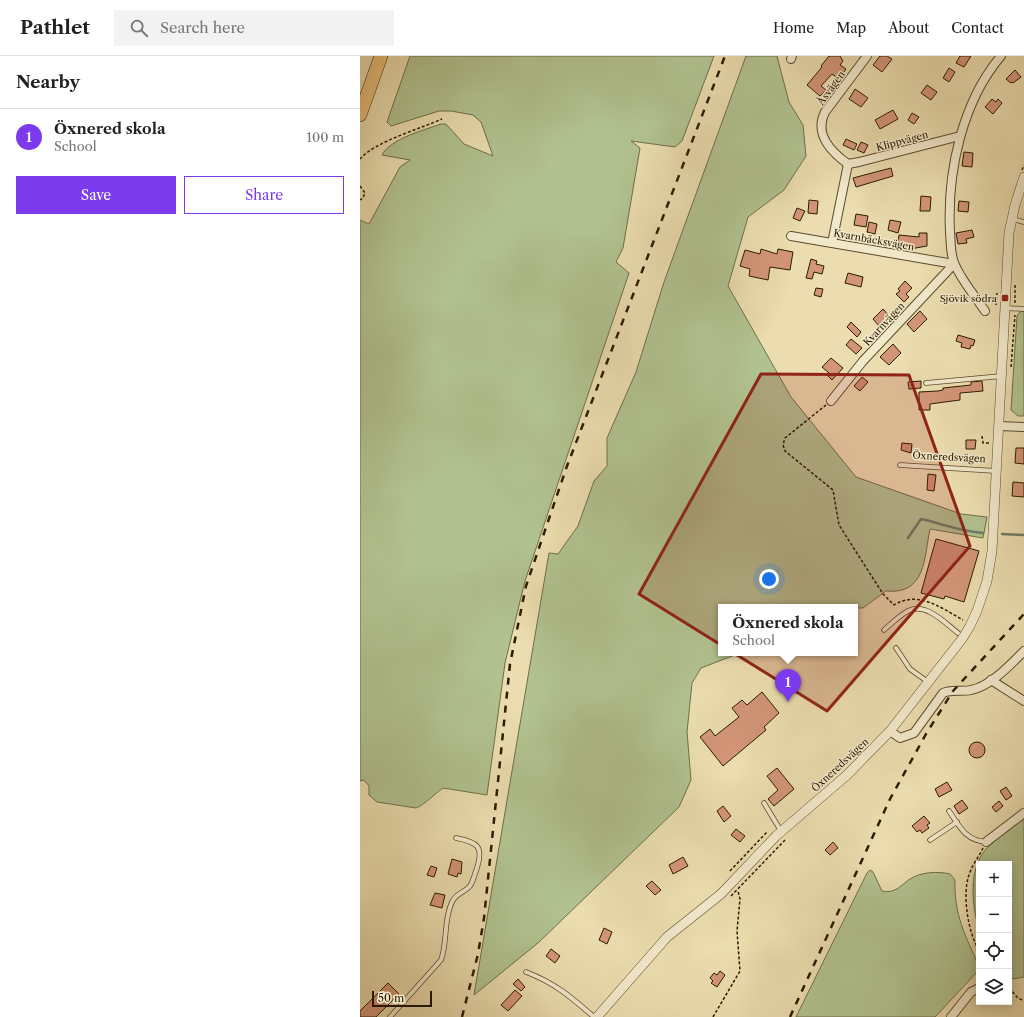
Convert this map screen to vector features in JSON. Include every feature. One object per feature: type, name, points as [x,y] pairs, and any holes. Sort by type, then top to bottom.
[{"type":"highway","points":[[360,94],[374,56]]},
{"type":"highway","points":[[360,116],[381,56]]},
{"type":"street","name":"Åsvägen","points":[[848,164],[838,157],[826,142],[821,131],[821,122],[825,112],[867,56]]},
{"type":"street","points":[[985,311],[954,264],[951,245],[950,209],[953,175],[960,136],[981,86],[1001,56]]},
{"type":"street","name":"Klippvägen","points":[[848,164],[960,136]]},
{"type":"street","points":[[832,243],[848,164]]},
{"type":"street","name":"Öxneredsvägen","points":[[595,1017],[666,937],[721,894],[782,832],[847,775],[890,731],[962,639],[977,611],[984,592],[992,551],[999,426],[1007,374],[1001,307],[1012,218],[1023,174]]},
{"type":"street","name":"Kvarnbäcksvägen","points":[[791,236],[954,264]]},
{"type":"street","name":"Kvarnvägen","points":[[832,401],[863,362],[954,264]]},
{"type":"street","points":[[999,426],[1024,427]]},
{"type":"street","points":[[890,731],[900,738],[914,734],[943,693],[946,691],[973,690],[991,680],[1024,651]]},
{"type":"street","points":[[991,680],[1024,701]]},
{"type":"street","points":[[986,842],[1024,812]]},
{"type":"street","points":[[951,1017],[971,992],[976,990]]},
{"type":"lane","points":[[1012,218],[1024,222]]},
{"type":"lane","points":[[1001,307],[1024,309]]},
{"type":"lane","points":[[926,383],[1007,374]]},
{"type":"lane","name":"Öxneredsvägen","points":[[900,465],[997,471]]},
{"type":"lane","points":[[884,630],[908,611],[923,609],[931,613],[958,633]]},
{"type":"lane","points":[[896,648],[910,669],[929,682]]},
{"type":"lane","points":[[764,803],[782,832]]},
{"type":"lane","points":[[949,811],[971,838],[976,841],[986,842]]},
{"type":"lane","points":[[930,840],[957,822]]},
{"type":"lane","points":[[390,1017],[441,960],[445,950],[447,918],[452,901],[458,893],[470,886],[475,874],[480,859],[480,853],[477,846],[471,841],[456,838]]},
{"type":"lane","points":[[526,972],[547,980],[595,1017]]},
{"type":"path","points":[[360,159],[369,151],[389,141],[442,119]]},
{"type":"path","points":[[1023,174],[1024,165]]},
{"type":"path","points":[[360,186],[365,193],[363,198],[360,200]]},
{"type":"path","points":[[1007,374],[1015,309],[1016,279]]},
{"type":"path","points":[[997,292],[1001,307]]},
{"type":"path","points":[[832,401],[785,438],[783,445],[785,451],[833,490],[839,525],[883,594],[894,605],[903,599],[932,603],[964,621]]},
{"type":"path","points":[[982,436],[983,443],[993,444]]},
{"type":"path","points":[[958,633],[967,615]]},
{"type":"path","points":[[713,1017],[740,971],[737,931],[740,899],[738,891],[782,832],[772,828],[753,846],[727,875]]},
{"type":"path","points":[[976,942],[971,930],[966,886],[969,875],[986,842]]},
{"type":"path","points":[[1012,991],[1018,998],[1024,1001]]},
{"type":"highlighted area","points":[[761,374],[909,375],[970,546],[827,711],[639,594]]},
{"type":"green space","points":[[410,56],[714,56],[682,141],[675,147],[631,141],[640,148],[623,248],[616,262],[629,273],[525,581],[505,663],[487,795],[443,788],[416,808],[377,802],[369,795],[369,786],[364,780],[360,781],[360,220],[369,224],[400,167],[410,160],[382,155],[392,144],[408,136],[441,124],[446,124],[464,144],[493,156],[481,122],[473,115],[451,111],[439,111],[391,126],[387,122]]},
{"type":"green space","points":[[746,56],[777,56],[789,102],[803,125],[806,156],[784,190],[748,217],[728,286],[791,397],[856,477],[961,514],[987,517],[983,538],[930,529],[924,562],[916,581],[909,587],[899,591],[886,591],[863,608],[858,608],[858,604],[718,604],[718,656],[732,656],[701,668],[692,683],[687,732],[691,780],[679,807],[538,943],[474,995],[549,553],[558,554],[578,526],[594,481],[607,466],[607,438],[636,372],[664,282]]},
{"type":"green space","points":[[1023,311],[1024,416],[1018,416],[1011,410],[1017,316]]},
{"type":"green space","points":[[1024,818],[1024,977],[1013,979],[1012,861],[978,861],[986,849]]},
{"type":"green space","points":[[976,867],[976,915],[973,899]]},
{"type":"green space","points":[[870,870],[873,872],[882,891],[887,892],[897,889],[910,879],[919,875],[935,872],[950,874],[955,880],[956,904],[961,924],[976,959],[976,973],[935,1017],[796,1017],[867,873]]},
{"type":"building","points":[[829,56],[840,56],[843,61],[840,65],[846,69],[839,79],[832,74],[821,86],[826,90],[820,96],[807,85]]},
{"type":"building","points":[[880,56],[887,56],[892,59],[882,72],[873,65]]},
{"type":"building","points":[[960,56],[971,56],[964,67],[956,63]]},
{"type":"building","points":[[949,68],[955,72],[949,82],[943,78]]},
{"type":"building","points":[[1015,70],[1021,77],[1011,83],[1006,79]]},
{"type":"building","points":[[927,85],[937,92],[931,100],[921,93]]},
{"type":"building","points":[[855,89],[868,98],[861,107],[849,99]]},
{"type":"building","points":[[992,99],[996,102],[998,99],[1002,103],[993,114],[985,107]]},
{"type":"building","points":[[893,110],[898,119],[880,129],[875,120]]},
{"type":"building","points":[[912,113],[919,117],[914,124],[908,120]]},
{"type":"building","points":[[846,139],[857,144],[854,150],[843,145]]},
{"type":"building","points":[[861,142],[868,145],[864,153],[857,150]]},
{"type":"building","points":[[964,152],[973,153],[972,167],[962,166]]},
{"type":"building","points":[[891,168],[893,176],[856,187],[853,178]]},
{"type":"building","points":[[921,196],[931,197],[930,211],[920,211]]},
{"type":"building","points":[[809,200],[818,201],[817,214],[808,213]]},
{"type":"building","points":[[959,201],[969,202],[968,212],[958,211]]},
{"type":"building","points":[[797,208],[805,211],[800,221],[793,218]]},
{"type":"building","points":[[856,214],[868,216],[866,227],[854,225]]},
{"type":"building","points":[[890,220],[901,222],[898,233],[888,230]]},
{"type":"building","points":[[869,222],[877,224],[875,234],[867,232]]},
{"type":"building","points":[[972,230],[974,237],[966,239],[967,243],[958,244],[956,233]]},
{"type":"building","points":[[919,233],[927,233],[927,246],[910,249],[910,244],[898,243],[899,235],[919,237]]},
{"type":"building","points":[[761,249],[777,254],[778,249],[793,252],[790,270],[770,267],[768,280],[749,276],[750,269],[740,266],[745,250],[760,254]]},
{"type":"building","points":[[811,259],[817,261],[816,264],[824,266],[822,274],[814,272],[812,279],[806,278]]},
{"type":"building","points":[[848,273],[863,277],[861,287],[845,283]]},
{"type":"building","points":[[905,281],[912,288],[906,294],[909,297],[904,302],[896,294],[900,291],[898,289]]},
{"type":"building","points":[[816,288],[823,289],[821,297],[814,295]]},
{"type":"building","points":[[883,309],[890,317],[880,327],[873,319]]},
{"type":"building","points":[[920,311],[927,319],[914,332],[907,324]]},
{"type":"building","points":[[851,322],[861,332],[857,337],[847,327]]},
{"type":"building","points":[[958,335],[975,340],[973,346],[971,345],[970,349],[961,347],[962,343],[956,341]]},
{"type":"building","points":[[851,339],[862,348],[856,354],[846,345]]},
{"type":"building","points":[[893,344],[901,353],[889,365],[880,357]]},
{"type":"building","points":[[831,358],[843,368],[832,380],[827,375],[829,373],[822,367]]},
{"type":"building","points":[[862,377],[868,382],[860,391],[854,386]]},
{"type":"building","points":[[921,381],[921,388],[909,389],[908,382]]},
{"type":"building","points":[[982,381],[983,391],[960,393],[960,400],[930,404],[930,410],[919,410],[919,392],[938,391],[943,390],[943,388],[971,385],[971,382]]},
{"type":"building","points":[[966,440],[976,440],[975,449],[966,449]]},
{"type":"building","points":[[902,443],[912,444],[911,453],[901,450]]},
{"type":"building","points":[[1016,448],[1024,448],[1024,464],[1015,463]]},
{"type":"building","points":[[928,474],[936,475],[934,491],[927,490]]},
{"type":"building","points":[[1013,482],[1024,483],[1024,497],[1012,496]]},
{"type":"building","points":[[936,539],[979,551],[964,602],[945,596],[944,599],[921,593]]},
{"type":"building","points":[[762,692],[779,713],[764,727],[766,730],[723,766],[700,737],[710,729],[715,736],[739,717],[732,708],[742,700],[747,705]]},
{"type":"building","points":[[977,742],[983,744],[985,750],[983,756],[977,758],[971,756],[969,750],[971,744]]},
{"type":"building","points":[[777,768],[794,789],[774,806],[768,799],[778,790],[767,776]]},
{"type":"building","points":[[947,782],[952,790],[939,797],[935,789]]},
{"type":"building","points":[[1006,787],[1012,796],[1006,800],[1000,791]]},
{"type":"building","points":[[962,800],[968,808],[959,814],[954,806]]},
{"type":"building","points":[[999,801],[1003,806],[996,812],[992,807]]},
{"type":"building","points":[[723,806],[731,816],[724,822],[717,811]]},
{"type":"building","points":[[924,816],[930,823],[927,825],[929,828],[922,833],[920,830],[917,832],[912,826]]},
{"type":"building","points":[[736,829],[745,836],[740,842],[731,835]]},
{"type":"building","points":[[833,842],[838,848],[830,855],[825,850]]},
{"type":"building","points":[[683,857],[688,866],[673,874],[669,865]]},
{"type":"building","points":[[452,859],[462,862],[461,874],[458,873],[457,877],[448,874]]},
{"type":"building","points":[[431,866],[437,868],[434,877],[427,875]]},
{"type":"building","points":[[652,881],[661,890],[655,895],[646,886]]},
{"type":"building","points":[[435,893],[445,895],[442,908],[430,905]]},
{"type":"building","points":[[604,928],[612,932],[607,944],[599,940]]},
{"type":"building","points":[[551,949],[560,956],[555,963],[546,956]]},
{"type":"building","points":[[720,971],[725,975],[717,987],[711,983],[713,981],[710,978],[714,973],[717,975]]},
{"type":"building","points":[[518,979],[525,987],[521,991],[513,984]]},
{"type":"building","points":[[388,983],[399,994],[376,1017],[360,1017],[360,1011]]},
{"type":"building","points":[[515,990],[522,996],[508,1011],[501,1005]]},
{"type":"waterway","points":[[908,538],[921,519],[958,529],[983,533]]},
{"type":"waterway","points":[[1002,534],[1024,535]]},
{"type":"railway","points":[[462,1017],[478,954],[484,918],[510,664],[526,586],[567,466],[725,56]]},
{"type":"railway","points":[[790,1017],[890,799],[926,734],[953,691],[1024,614]]},
{"type":"place","name":"Sjövik södra","points":[[1005,298]]},
{"type":"place","name":"Öxnered skola","points":[[788,702]]}]
